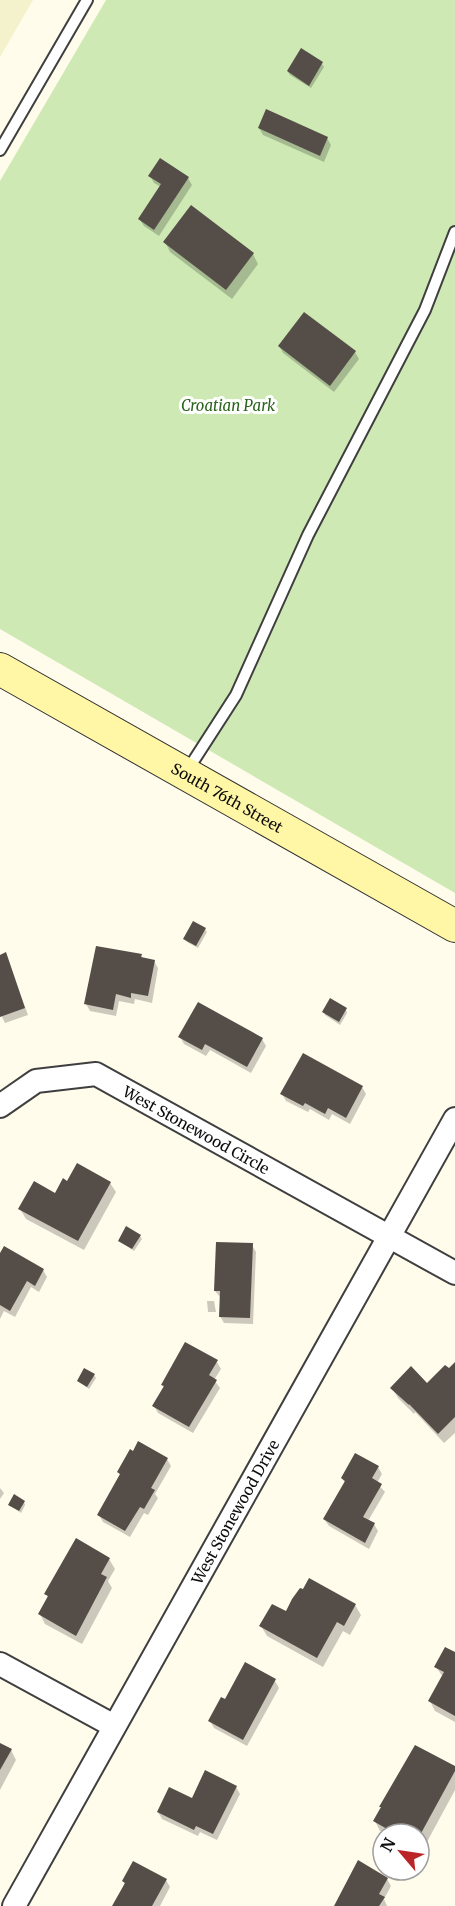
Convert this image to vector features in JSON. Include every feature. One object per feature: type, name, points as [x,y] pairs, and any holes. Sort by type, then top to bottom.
[{"type":"main road","name":"South 76th Street","points":[[0,669],[455,926]]},
{"type":"street","name":"West Stonewood Circle","points":[[0,1106],[36,1081],[96,1074],[455,1273]]},
{"type":"street","name":"West Stonewood Drive","points":[[14,1906],[455,1119]]},
{"type":"street","points":[[0,1664],[114,1725]]},
{"type":"lane","points":[[0,150],[87,0]]},
{"type":"lane","points":[[185,773],[236,695],[308,535],[425,310],[455,232]]},
{"type":"shaded area","points":[[0,0],[33,0],[0,57]]},
{"type":"green space","name":"Croatian Park","points":[[106,0],[455,0],[455,893],[0,629],[0,181]]},
{"type":"building","points":[[301,48],[323,62],[309,86],[287,71]]},
{"type":"building","points":[[266,109],[328,137],[320,156],[258,128]]},
{"type":"building","points":[[160,158],[189,177],[154,230],[138,219],[161,184],[148,176]]},
{"type":"building","points":[[191,205],[254,253],[226,290],[163,242]]},
{"type":"building","points":[[304,312],[356,351],[330,386],[278,346]]},
{"type":"building","points":[[193,921],[206,928],[196,946],[183,939]]},
{"type":"building","points":[[96,946],[142,954],[141,957],[155,960],[148,996],[131,993],[131,998],[116,994],[113,1010],[84,1004]]},
{"type":"building","points":[[6,952],[25,1008],[0,1017],[0,955]]},
{"type":"building","points":[[330,998],[347,1008],[339,1022],[322,1012]]},
{"type":"building","points":[[198,1002],[263,1038],[247,1067],[205,1044],[202,1050],[178,1037]]},
{"type":"building","points":[[303,1053],[363,1086],[346,1118],[328,1108],[325,1114],[305,1103],[303,1106],[280,1094]]},
{"type":"building","points":[[77,1163],[111,1182],[78,1241],[18,1209],[34,1181],[55,1193],[63,1178],[67,1181]]},
{"type":"building","points":[[126,1226],[141,1235],[132,1249],[118,1241]]},
{"type":"building","points":[[216,1242],[253,1243],[250,1318],[219,1317],[220,1291],[214,1291]]},
{"type":"building","points":[[4,1246],[44,1269],[35,1286],[27,1281],[10,1311],[0,1305],[0,1253]]},
{"type":"building","points":[[185,1342],[218,1360],[209,1375],[217,1380],[189,1427],[152,1406]]},
{"type":"building","points":[[455,1362],[455,1417],[438,1434],[390,1388],[411,1366],[427,1383],[445,1365],[449,1368]]},
{"type":"building","points":[[84,1368],[95,1374],[87,1387],[77,1381]]},
{"type":"building","points":[[138,1441],[168,1458],[151,1488],[155,1490],[144,1509],[140,1507],[125,1531],[97,1515],[120,1474],[117,1472],[130,1449],[133,1451]]},
{"type":"building","points":[[355,1453],[379,1466],[372,1478],[382,1484],[363,1517],[375,1523],[365,1543],[323,1519],[345,1481],[341,1478]]},
{"type":"building","points":[[14,1494],[25,1501],[19,1511],[8,1505]]},
{"type":"building","points":[[76,1538],[110,1558],[101,1574],[107,1577],[76,1636],[38,1614],[48,1596],[44,1594]]},
{"type":"building","points":[[309,1578],[356,1604],[344,1626],[337,1622],[317,1658],[259,1626],[272,1604],[286,1611],[292,1599],[300,1588],[303,1589]]},
{"type":"building","points":[[445,1647],[455,1652],[455,1716],[428,1701],[444,1672],[434,1667]]},
{"type":"building","points":[[245,1662],[276,1679],[243,1740],[208,1721],[221,1697],[225,1699]]},
{"type":"building","points":[[0,1743],[12,1749],[0,1770]]},
{"type":"building","points":[[415,1745],[455,1766],[455,1771],[427,1822],[375,1822],[373,1821],[381,1807],[379,1807]]},
{"type":"building","points":[[205,1770],[237,1786],[213,1834],[196,1826],[194,1830],[157,1812],[169,1787],[192,1798]]},
{"type":"building","points":[[358,1860],[371,1868],[371,1882],[386,1882],[379,1894],[385,1897],[379,1906],[334,1906]]},
{"type":"building","points":[[133,1861],[167,1879],[152,1906],[112,1906],[125,1883],[122,1881]]}]
